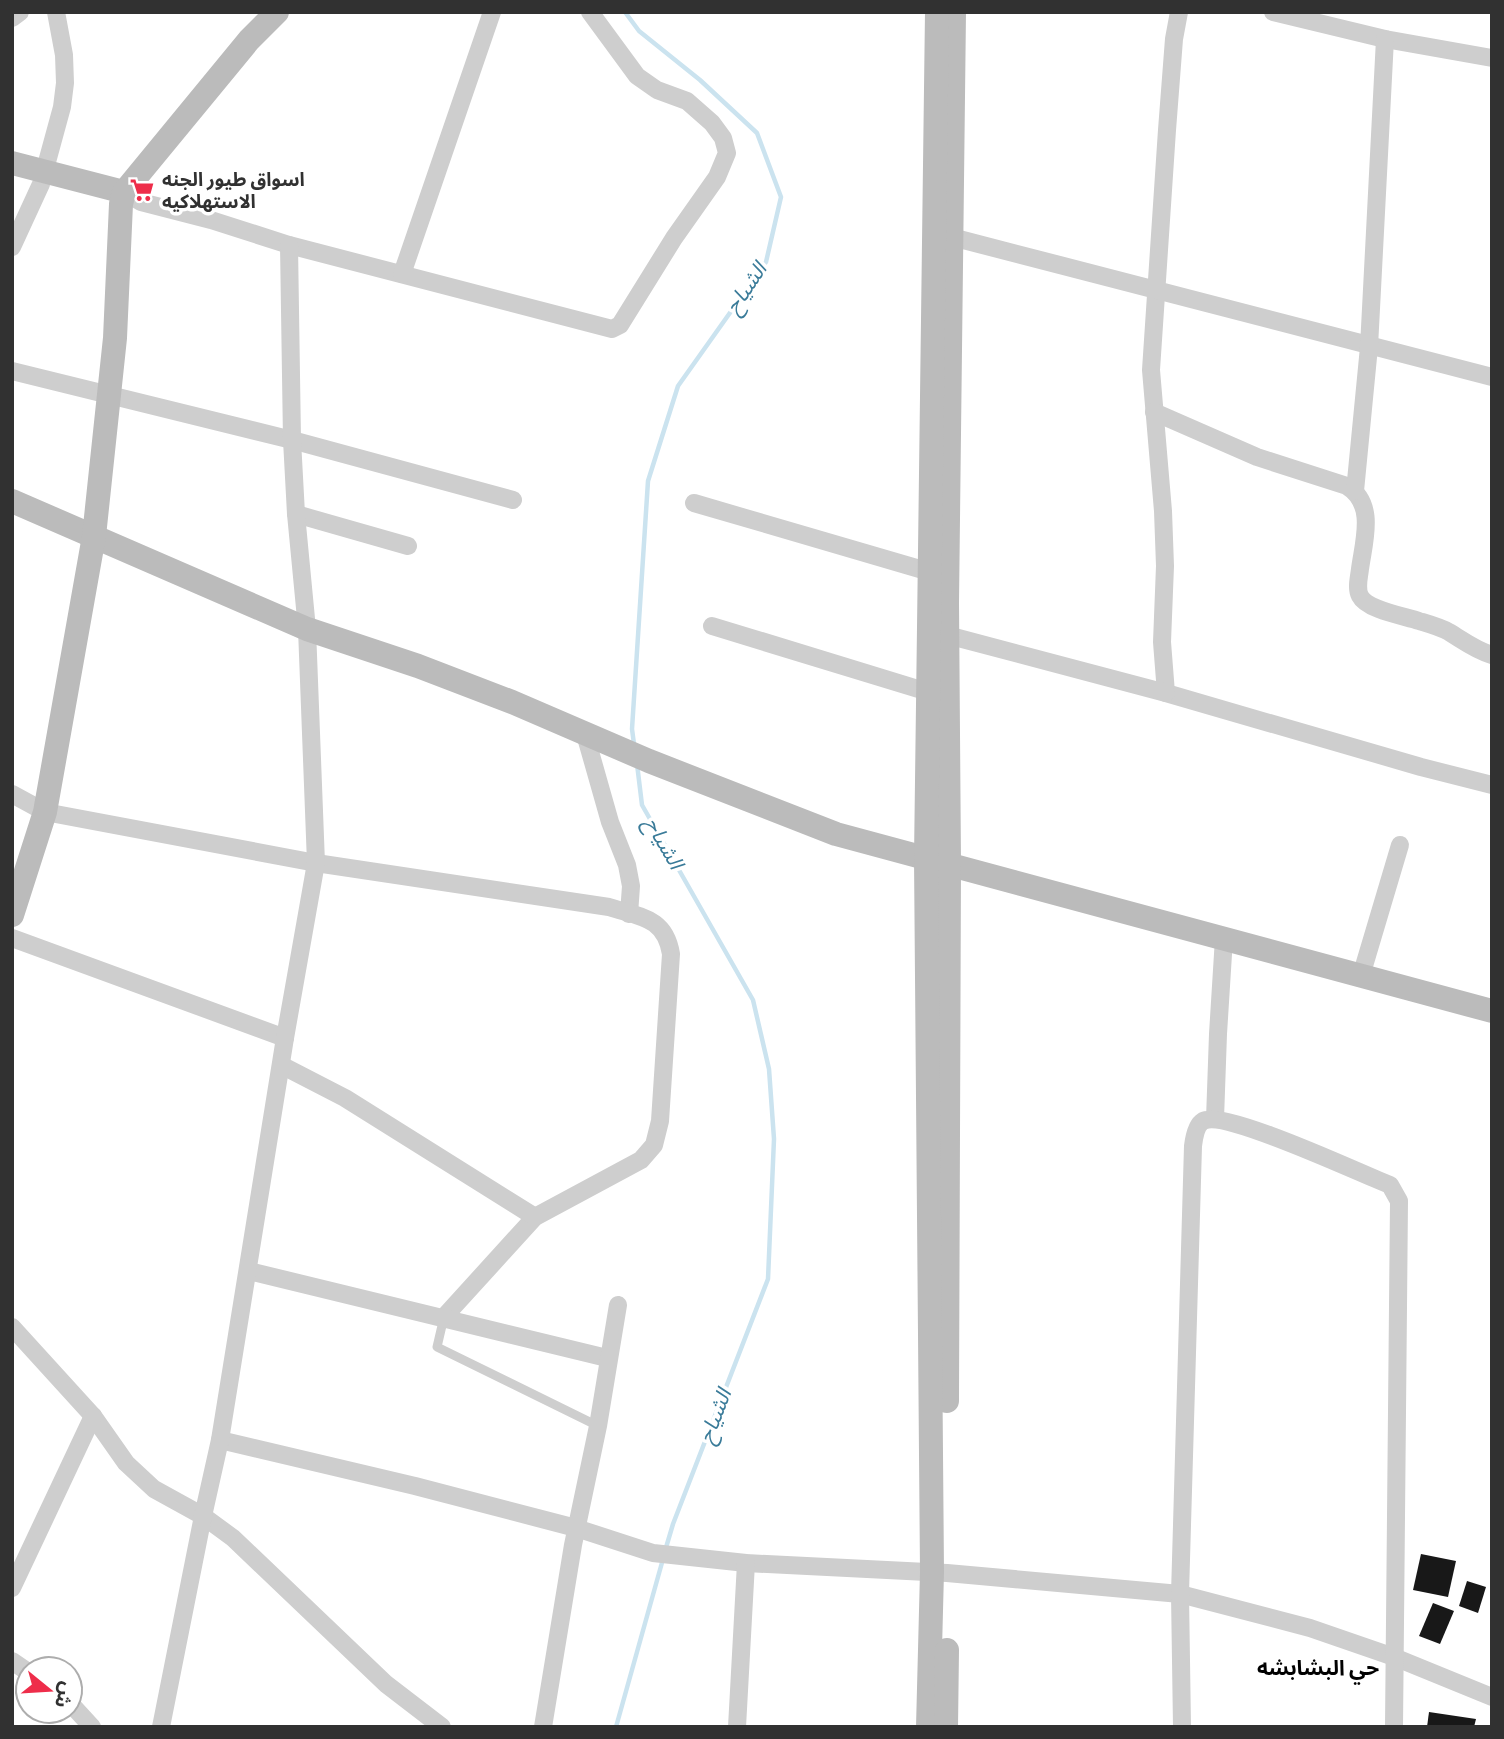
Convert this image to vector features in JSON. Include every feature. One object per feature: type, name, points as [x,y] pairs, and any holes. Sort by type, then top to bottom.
[{"type":"main road","points":[[12,915],[45,812],[94,536],[128,199],[249,40],[277,12]]},
{"type":"main road","points":[[939,13],[947,635],[938,861],[939,1573],[946,1727]]},
{"type":"main road","points":[[12,163],[43,178]]},
{"type":"main road","points":[[12,175],[43,178],[128,199]]},
{"type":"main road","points":[[938,861],[928,692],[942,234]]},
{"type":"main road","points":[[12,501],[307,629],[418,666],[512,702],[622,750],[836,834],[1492,1011]]},
{"type":"main road","points":[[928,1727],[939,1573]]},
{"type":"street","points":[[12,18],[20,12]]},
{"type":"street","points":[[12,247],[43,178],[62,107],[64,55],[56,12]]},
{"type":"street","points":[[402,274],[492,12]]},
{"type":"street","points":[[128,199],[211,220],[289,245],[612,329],[620,325],[674,238],[717,177],[727,153],[723,138],[712,123],[687,100],[657,90],[638,76],[590,12]]},
{"type":"street","points":[[1166,693],[1162,642],[1164,552],[1151,370],[1174,39],[1179,12]]},
{"type":"street","points":[[1273,12],[1385,39],[1492,58]]},
{"type":"street","points":[[1355,491],[1369,347],[1385,39]]},
{"type":"street","points":[[942,234],[1492,377]]},
{"type":"street","points":[[161,1727],[202,1516],[220,1440],[316,863],[307,629],[292,440],[289,245]]},
{"type":"street","points":[[12,371],[292,440],[513,500]]},
{"type":"street","points":[[1154,412],[1257,457],[1347,485],[1361,497],[1366,512],[1358,592],[1361,598],[1378,609],[1438,627],[1469,646],[1492,655]]},
{"type":"street","points":[[694,503],[930,572]]},
{"type":"street","points":[[296,514],[408,546]]},
{"type":"street","points":[[712,626],[928,692]]},
{"type":"street","points":[[947,635],[1166,693],[1422,768],[1492,785]]},
{"type":"street","points":[[584,734],[610,822],[627,865],[631,886],[629,914]]},
{"type":"street","points":[[12,794],[45,812],[316,863],[609,907],[647,919],[660,927],[668,938],[671,954],[660,1121],[654,1145],[640,1160],[535,1217],[444,1317]]},
{"type":"street","points":[[1361,976],[1400,845]]},
{"type":"street","points":[[1215,1119],[1217,1034],[1224,937]]},
{"type":"street","points":[[12,939],[285,1038]]},
{"type":"street","points":[[281,1065],[345,1098],[535,1217]]},
{"type":"street","points":[[1182,1727],[1180,1594],[1193,1146],[1199,1125],[1203,1121],[1215,1119],[1263,1132],[1390,1185],[1399,1201],[1394,1727]]},
{"type":"street","points":[[249,1271],[607,1358]]},
{"type":"street","points":[[543,1727],[576,1528],[598,1426],[607,1358],[618,1305]]},
{"type":"street","points":[[12,1326],[93,1416],[126,1463],[154,1489],[202,1516],[233,1538],[386,1684],[442,1727]]},
{"type":"street","points":[[12,1588],[93,1416]]},
{"type":"street","points":[[220,1440],[415,1486],[576,1528],[653,1553],[746,1563],[939,1573],[1180,1594],[1310,1628],[1394,1657],[1492,1697]]},
{"type":"street","points":[[737,1727],[746,1563]]},
{"type":"lane","points":[[444,1317],[437,1347],[598,1426]]},
{"type":"building","points":[[1421,1554],[1456,1561],[1448,1597],[1413,1590]]},
{"type":"building","points":[[1467,1581],[1486,1587],[1478,1613],[1459,1606]]},
{"type":"building","points":[[1433,1603],[1454,1611],[1440,1644],[1419,1636]]},
{"type":"building","points":[[1429,1712],[1476,1719],[1474,1727],[1427,1727]]},
{"type":"waterway","name":"الشياح","points":[[625,12],[639,31],[700,80],[757,133],[781,197],[766,262],[678,386],[648,481],[632,729],[634,744]]},
{"type":"waterway","name":"الشياح","points":[[637,764],[642,805],[753,1000],[769,1069],[774,1139],[768,1279],[665,1551]]},
{"type":"waterway","name":"الشياح","points":[[616,1727],[663,1559]]},
{"type":"place","name":"اسواق طيور الجنه الاستهلاكيه","points":[[142,190]]},
{"type":"district","name":"حي البشابشه","points":[[1318,1668]]}]
